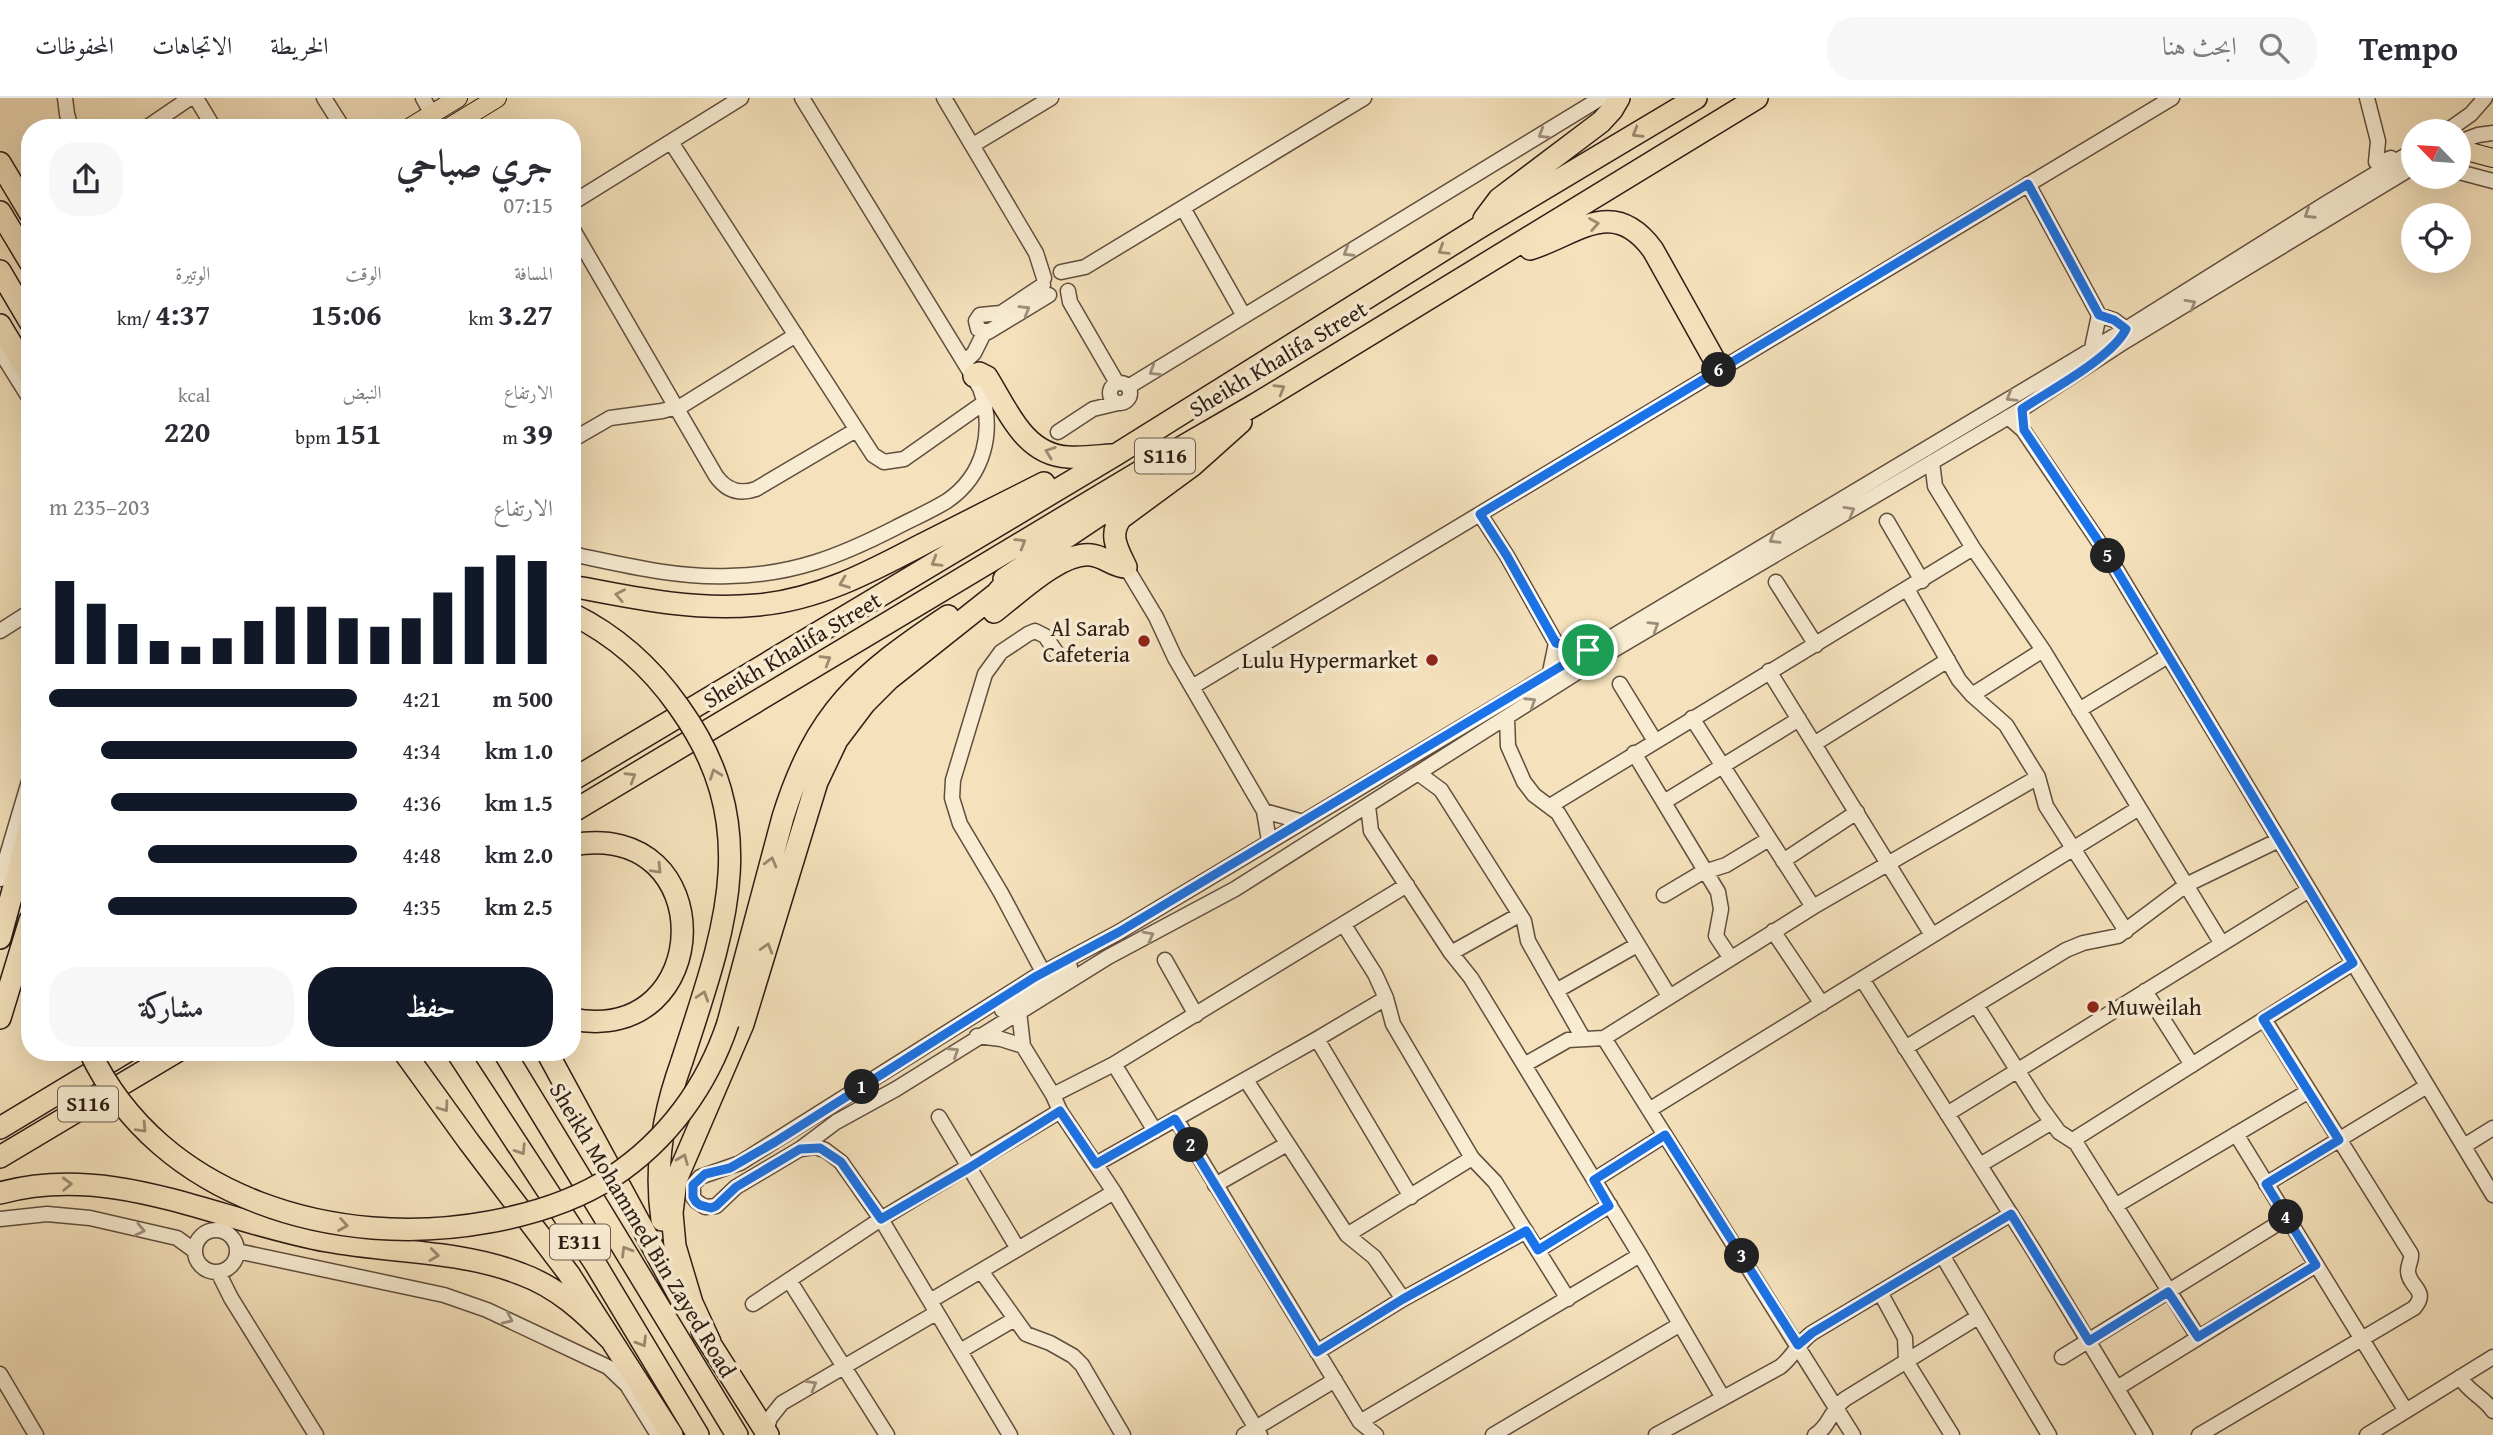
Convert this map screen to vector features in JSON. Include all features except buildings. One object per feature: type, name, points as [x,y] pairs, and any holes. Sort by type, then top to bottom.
[{"type":"highway","points":[[1480,227],[1486,214],[1499,199],[1601,122],[1619,98]]},
{"type":"highway","name":"Sheikh Khalifa Street","points":[[581,775],[1117,454],[1480,227],[1696,98]]},
{"type":"highway","name":"Sheikh Khalifa Street","points":[[581,807],[1256,404],[1757,98]]},
{"type":"highway","points":[[1708,128],[1732,123],[1775,98]]},
{"type":"highway","points":[[0,163],[21,197]]},
{"type":"highway","points":[[0,212],[21,247]]},
{"type":"highway","points":[[1507,250],[1534,248],[1590,223],[1615,222],[1627,226],[1638,233],[1653,250],[1720,370]]},
{"type":"highway","points":[[0,271],[21,307]]},
{"type":"highway","points":[[0,325],[21,360]]},
{"type":"highway","points":[[969,369],[987,377],[1024,436],[1040,449],[1049,454],[1070,457],[1117,454]]},
{"type":"highway","points":[[798,843],[809,827],[848,744],[867,716],[892,690],[1061,561],[1090,555],[1126,567],[1114,536],[1121,518],[1206,454],[1232,431],[1256,404]]},
{"type":"highway","points":[[95,1061],[114,1094],[142,1129],[176,1159],[214,1183],[256,1202],[324,1222],[371,1228],[430,1230],[469,1226],[537,1212],[578,1196],[613,1176],[648,1149],[684,1110],[712,1063],[728,1023],[783,817],[797,778],[815,740],[846,695],[883,661],[1128,496],[1150,476],[1161,459]]},
{"type":"highway","points":[[581,588],[696,606],[760,605],[798,598],[854,579],[1044,482],[1083,474]]},
{"type":"highway","points":[[704,1333],[675,1246],[672,1213],[676,1180],[736,1043],[823,768],[837,740],[855,715],[890,679],[1002,589],[1015,572]]},
{"type":"highway","points":[[581,619],[620,643],[665,687],[707,752],[724,805],[730,862],[724,921],[715,960],[667,1107],[660,1146],[660,1205],[664,1234],[672,1261],[704,1333]]},
{"type":"highway","points":[[581,844],[602,843],[619,846],[650,861],[667,879],[679,901],[684,934],[677,967],[664,987],[648,1004],[634,1013],[604,1022],[581,1020]]},
{"type":"highway","points":[[0,939],[21,861]]},
{"type":"highway","points":[[0,1018],[21,949]]},
{"type":"highway","name":"S116","points":[[0,1128],[111,1061]]},
{"type":"highway","name":"S116","points":[[0,1157],[161,1061]]},
{"type":"highway","points":[[410,1061],[569,1274],[672,1435]]},
{"type":"highway","name":"E311","points":[[463,1061],[596,1265],[698,1435]]},
{"type":"highway","name":"Sheikh Mohammed Bin Zayed Road","points":[[508,1061],[737,1435]]},
{"type":"highway","points":[[552,1061],[670,1281],[767,1433]]},
{"type":"highway","points":[[0,1193],[51,1184],[84,1183],[117,1187],[293,1234],[499,1265],[548,1287],[570,1301],[610,1339]]},
{"type":"main road","points":[[428,106],[458,98]]},
{"type":"main road","points":[[463,119],[497,98]]},
{"type":"main road","points":[[2471,152],[2493,158]]},
{"type":"street","points":[[65,98],[68,119]]},
{"type":"street","points":[[159,119],[190,98]]},
{"type":"street","points":[[196,98],[209,119]]},
{"type":"street","points":[[324,98],[337,119]]},
{"type":"street","points":[[581,197],[741,98]]},
{"type":"street","points":[[581,556],[649,570],[710,576],[771,573],[830,559],[933,509],[957,493],[975,471],[986,444],[988,416],[985,402],[969,369],[802,98]]},
{"type":"street","points":[[944,98],[1036,253],[1046,286],[1057,297],[1068,289],[1085,267],[1364,98]]},
{"type":"street","points":[[973,145],[1051,98]]},
{"type":"street","points":[[1058,432],[1093,409],[1119,387],[1244,316],[1601,98]]},
{"type":"street","points":[[1192,687],[2172,98]]},
{"type":"street","points":[[2367,98],[2378,141],[2376,162],[2401,159]]},
{"type":"street","points":[[2464,119],[2485,98]]},
{"type":"street","points":[[2471,138],[2493,133]]},
{"type":"street","points":[[671,142],[878,460],[898,462],[985,402]]},
{"type":"street","points":[[2401,164],[2095,353],[1550,672],[1087,950],[1043,972],[775,1142],[730,1168],[700,1177],[693,1185],[693,1197],[700,1205],[711,1208],[716,1206],[736,1187],[800,1149],[836,1122],[896,1089],[1108,957],[1235,888],[1606,654],[2022,409],[2095,353],[2126,329],[2401,164]]},
{"type":"street","points":[[2471,175],[2493,181]]},
{"type":"street","points":[[2028,184],[2099,315],[2095,353]]},
{"type":"street","points":[[1183,208],[1244,316]]},
{"type":"street","points":[[581,244],[720,482],[726,487],[741,492],[756,489],[856,430]]},
{"type":"street","points":[[1036,253],[1069,280],[1070,302],[1119,387]]},
{"type":"street","points":[[969,369],[984,332],[976,325],[980,315],[1001,313],[1046,286],[1050,272],[1085,267]]},
{"type":"street","points":[[2099,315],[2114,320],[2126,329]]},
{"type":"street","points":[[581,435],[619,416],[676,408],[796,335]]},
{"type":"street","points":[[0,351],[21,385]]},
{"type":"street","points":[[1093,409],[1118,403],[1112,400],[1119,387]]},
{"type":"street","points":[[2022,409],[2024,430]]},
{"type":"street","points":[[2008,417],[2024,430],[2107,554],[2493,1195]]},
{"type":"street","points":[[1932,461],[1935,486],[1973,548],[2043,650],[2222,944]]},
{"type":"street","points":[[1912,474],[1935,486]]},
{"type":"street","points":[[1480,514],[1556,643],[1550,672]]},
{"type":"street","points":[[1886,521],[1922,581]]},
{"type":"street","points":[[1550,806],[1973,548]]},
{"type":"street","points":[[1126,567],[1156,617],[1175,658],[1264,811],[1269,841]]},
{"type":"street","points":[[1776,582],[1816,645]]},
{"type":"street","points":[[1907,589],[1959,680],[2006,725],[2038,777],[2046,806],[2126,931]]},
{"type":"street","points":[[0,631],[21,618]]},
{"type":"street","points":[[1043,972],[956,816],[952,789],[982,682],[995,659],[1008,646],[1035,631],[1045,636],[1059,656]]},
{"type":"street","points":[[1556,643],[1588,650]]},
{"type":"street","points":[[1972,695],[2043,650]]},
{"type":"street","points":[[2079,710],[2168,656]]},
{"type":"street","points":[[1814,744],[1948,660]]},
{"type":"street","points":[[1769,671],[1932,935]]},
{"type":"street","points":[[1620,684],[1655,741]]},
{"type":"street","points":[[1507,718],[1508,746],[1529,790],[1558,813],[1669,996]]},
{"type":"street","points":[[1692,718],[1812,907]]},
{"type":"street","points":[[1664,802],[1799,719]]},
{"type":"street","points":[[1486,732],[1508,746]]},
{"type":"street","points":[[1634,753],[1718,892],[1721,904],[1716,936],[1730,957]]},
{"type":"street","points":[[1436,762],[1441,790],[1524,921],[1528,941],[1583,1038]]},
{"type":"street","points":[[1418,774],[1441,790]]},
{"type":"street","points":[[1524,1065],[1567,1040],[1604,1038],[1812,907],[2038,777]]},
{"type":"street","points":[[1368,806],[1371,831]]},
{"type":"street","points":[[0,879],[21,808]]},
{"type":"street","points":[[1649,1110],[2139,808]]},
{"type":"street","points":[[1264,811],[1303,822]]},
{"type":"street","points":[[1783,861],[1857,812]]},
{"type":"street","points":[[1348,818],[1371,831],[1451,953],[1471,978],[1640,1255],[1723,1398]]},
{"type":"street","points":[[1664,895],[1706,871],[1726,865],[1769,839]]},
{"type":"street","points":[[1905,1048],[2074,946],[2110,939],[2126,931],[2186,885],[2279,840]]},
{"type":"street","points":[[1053,1095],[1114,1064],[1407,885]]},
{"type":"street","points":[[1947,1114],[2309,890]]},
{"type":"street","points":[[1451,953],[1519,915]]},
{"type":"street","points":[[1344,925],[1375,974],[1386,998],[1393,1024],[1472,1158],[1495,1182],[1568,1298]]},
{"type":"street","points":[[1773,931],[1822,1004]]},
{"type":"street","points":[[1556,991],[1637,945]]},
{"type":"street","points":[[977,1037],[982,1022],[1076,963],[1087,950]]},
{"type":"street","points":[[1165,960],[1196,1015]]},
{"type":"street","points":[[2073,1140],[2353,963]]},
{"type":"street","points":[[1862,979],[2011,1214],[2145,1435]]},
{"type":"street","points":[[2145,991],[2192,1065]]},
{"type":"street","points":[[1096,1164],[1386,998]]},
{"type":"street","points":[[1976,1005],[2052,1122],[2062,1135],[2073,1140],[2198,1337]]},
{"type":"street","points":[[1019,1011],[1023,1046],[1060,1111],[1114,1192],[1253,1433],[1335,1380]]},
{"type":"street","points":[[2199,1435],[2414,1308],[2420,1295],[2409,1274],[2411,1254],[2263,1019]]},
{"type":"street","points":[[977,1037],[1001,1039],[1023,1046]]},
{"type":"street","points":[[1604,1038],[1853,1435]]},
{"type":"street","points":[[1317,1039],[1411,1197]]},
{"type":"street","points":[[1114,1064],[1155,1131]]},
{"type":"street","points":[[1246,1080],[1347,1235],[1374,1257],[1403,1299]]},
{"type":"street","points":[[2266,1184],[2427,1086]]},
{"type":"street","points":[[2115,1206],[2309,1091]]},
{"type":"street","points":[[753,1304],[881,1219],[1060,1111]]},
{"type":"street","points":[[939,1116],[1017,1249]]},
{"type":"street","points":[[1175,1119],[1360,1422],[1376,1435]]},
{"type":"street","points":[[836,1122],[834,1139],[841,1162],[881,1219],[1010,1435]]},
{"type":"street","points":[[1980,1165],[2052,1122]]},
{"type":"street","points":[[2464,1146],[2493,1128]]},
{"type":"street","points":[[2236,1134],[2406,1411]]},
{"type":"street","points":[[1594,1180],[1665,1135]]},
{"type":"street","points":[[1215,1185],[1287,1144]]},
{"type":"street","points":[[800,1149],[820,1148],[841,1162]]},
{"type":"street","points":[[1347,1235],[1472,1158]]},
{"type":"street","points":[[767,1433],[770,1418],[777,1407],[845,1366],[981,1271],[1114,1192]]},
{"type":"street","points":[[1538,1250],[1609,1206]]},
{"type":"street","points":[[0,1219],[47,1214],[90,1218],[177,1238],[195,1251],[202,1267],[209,1271],[218,1272],[232,1265],[237,1251],[229,1234],[216,1230],[203,1234],[195,1251]]},
{"type":"street","points":[[1656,1435],[1678,1429],[1723,1398],[1780,1367],[1812,1333],[2011,1214]]},
{"type":"street","points":[[2062,1357],[2287,1218]]},
{"type":"street","points":[[1317,1352],[1403,1299],[1526,1231]]},
{"type":"street","points":[[237,1251],[444,1295],[487,1310],[608,1367],[627,1385],[658,1435]]},
{"type":"street","points":[[1360,1422],[1640,1255]]},
{"type":"street","points":[[1942,1255],[2049,1435]]},
{"type":"street","points":[[2117,1388],[2316,1265]]},
{"type":"street","points":[[981,1271],[1030,1336],[1050,1343],[1078,1361],[1086,1370],[1124,1435]]},
{"type":"street","points":[[218,1272],[231,1298],[316,1435]]},
{"type":"street","points":[[789,1280],[887,1435]]},
{"type":"street","points":[[1880,1292],[1905,1338],[1906,1361],[1952,1435]]},
{"type":"street","points":[[1815,1435],[1826,1427],[1836,1407],[1845,1399],[1978,1317]]},
{"type":"street","points":[[960,1351],[1015,1319]]},
{"type":"street","points":[[1493,1435],[1679,1325]]},
{"type":"street","points":[[2367,1435],[2493,1357]]},
{"type":"street","points":[[0,1374],[36,1435]]},
{"type":"street","points":[[2460,1377],[2493,1411]]},
{"type":"place","name":"Al Sarab Cafeteria","points":[[1144,641]]},
{"type":"place","name":"Lulu Hypermarket","points":[[1432,660]]},
{"type":"place","name":"Muweilah","points":[[2093,1007]]},
{"type":"route","points":[[2028,184],[2099,315],[2114,320],[2126,329],[2120,339],[2098,359],[2022,409],[2024,430],[2107,554],[2353,963],[2263,1019],[2339,1140],[2266,1184],[2316,1265],[2198,1337],[2168,1292],[2089,1341],[2011,1214],[1812,1333],[1798,1345],[1665,1135],[1594,1180],[1609,1206],[1538,1250],[1526,1231],[1403,1299],[1317,1352],[1175,1119],[1096,1164],[1060,1111],[881,1219],[841,1162],[825,1150],[815,1147],[800,1149],[736,1187],[716,1206],[705,1207],[696,1202],[692,1191],[695,1181],[700,1177],[730,1168],[775,1142],[1035,977],[1119,932],[1588,650],[1556,643],[1480,514],[2028,184]]}]
